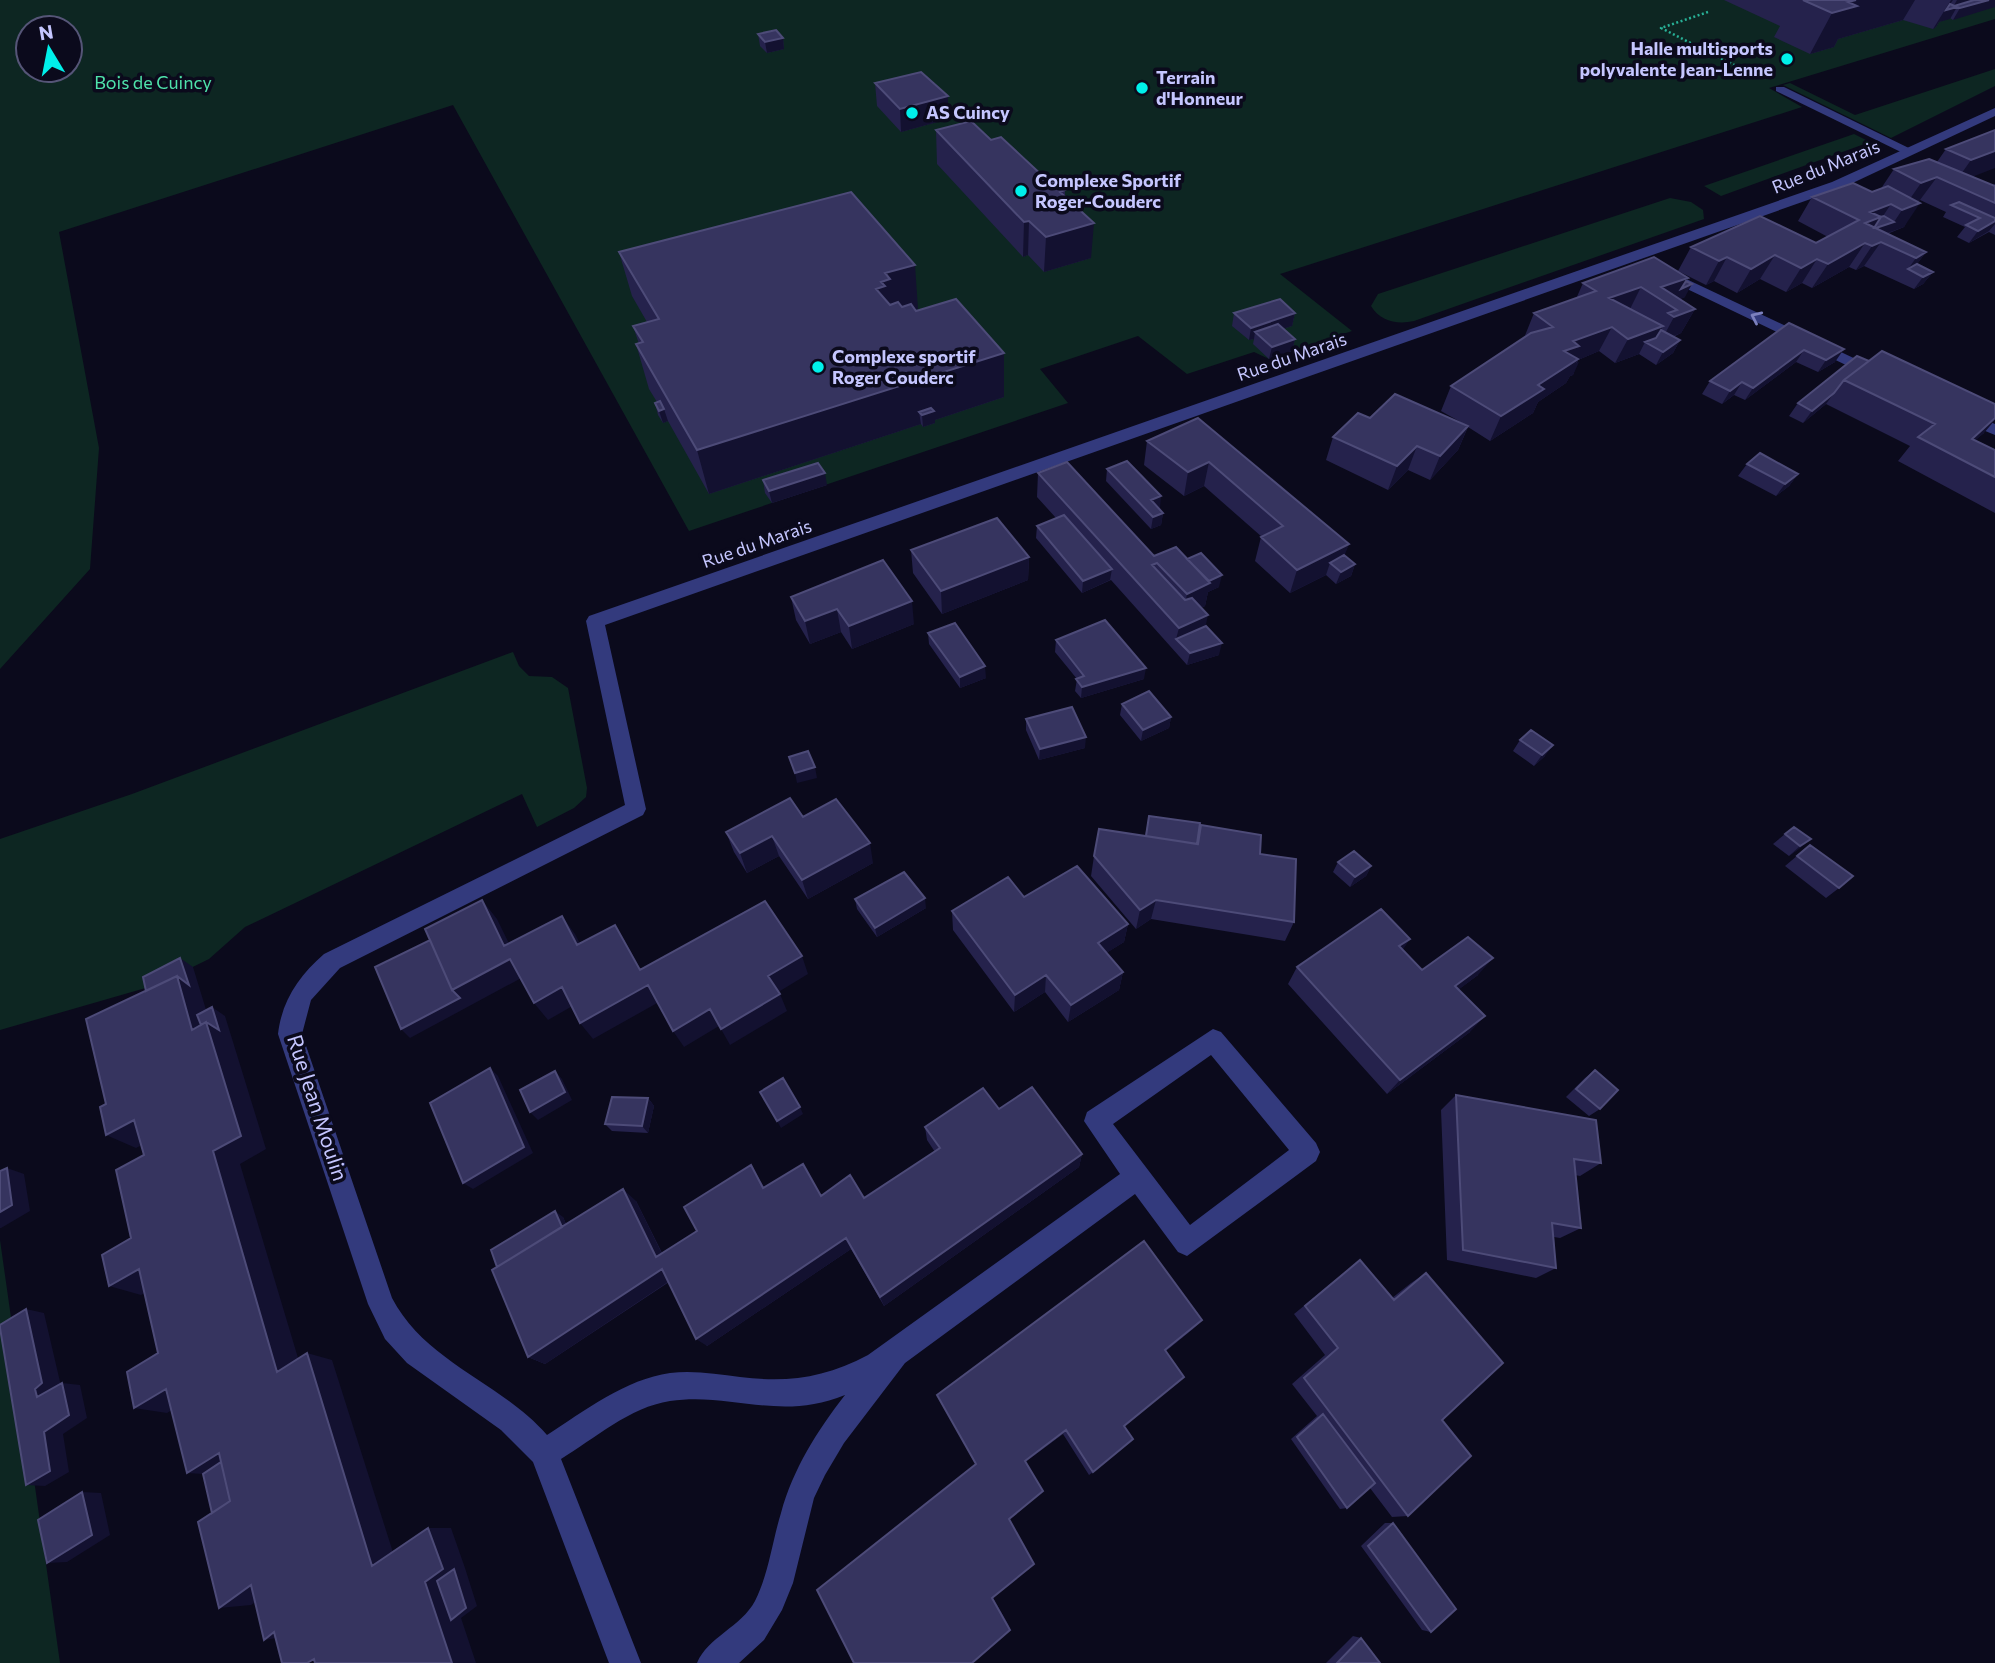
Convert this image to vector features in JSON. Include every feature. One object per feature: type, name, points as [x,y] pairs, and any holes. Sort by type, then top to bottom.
[{"type":"street","points":[[1780,89],[1911,152]]},
{"type":"street","name":"Rue du Marais","points":[[595,621],[1837,186],[1995,111]]},
{"type":"street","points":[[1887,164],[1904,171]]},
{"type":"street","points":[[1632,258],[1886,379]]},
{"type":"street","points":[[1947,407],[1995,430]]},
{"type":"street","name":"Rue Jean Moulin","points":[[595,621],[636,809],[332,961],[305,988],[291,1017],[290,1034],[382,1304],[398,1334],[418,1355],[526,1430],[544,1453],[625,1663]]},
{"type":"street","points":[[1213,1040],[1307,1152],[1187,1243],[1138,1177],[1096,1121],[1213,1040]]},
{"type":"street","points":[[544,1453],[642,1395],[669,1387],[780,1395],[815,1391],[846,1380],[901,1350],[1138,1177]]},
{"type":"street","points":[[713,1663],[747,1636],[764,1616],[774,1591],[793,1514],[806,1481],[828,1440],[901,1350]]},
{"type":"path","points":[[1708,12],[1661,28],[1780,89]]},
{"type":"green space","name":"Complexe Sportif Roger-Couderc","points":[[0,0],[1995,0],[1995,19],[1769,88],[1802,107],[1280,274],[1352,331],[1269,359],[1254,352],[1187,374],[1138,336],[1040,369],[1068,403],[689,531],[453,105],[59,232],[99,448],[90,569],[0,669]]},
{"type":"green space","points":[[1995,69],[1995,86],[1891,138],[1783,85],[1790,83],[1855,115]]},
{"type":"green space","points":[[1854,134],[1870,142],[1721,196],[1704,186]]},
{"type":"green space","points":[[1670,198],[1691,202],[1703,210],[1704,219],[1414,321],[1390,321],[1379,315],[1371,306],[1378,294]]},
{"type":"green space","points":[[513,652],[519,666],[529,676],[552,677],[568,688],[587,788],[586,797],[574,808],[537,827],[522,794],[245,927],[209,959],[156,985],[0,1030],[0,839],[132,794]]},
{"type":"green space","points":[[0,1240],[60,1663],[0,1663]]},
{"type":"building","points":[[1803,0],[1856,0],[1848,2],[1857,6],[1832,13]]},
{"type":"building","points":[[1974,0],[1989,0],[1960,8],[1954,6]]},
{"type":"building","points":[[776,30],[783,38],[765,42],[758,34]]},
{"type":"building","points":[[921,72],[948,96],[900,109],[875,83]]},
{"type":"building","points":[[971,121],[991,140],[1001,137],[1046,179],[1051,177],[1065,190],[1060,192],[1094,223],[1046,237],[1029,221],[1024,222],[936,130]]},
{"type":"building","points":[[1995,130],[1995,151],[1971,160],[1946,149]]},
{"type":"building","points":[[1929,159],[1995,186],[1995,203],[1937,177],[1921,183],[1894,169]]},
{"type":"building","points":[[1853,183],[1872,192],[1888,186],[1920,203],[1902,210],[1891,204],[1870,212],[1881,217],[1865,223],[1926,252],[1916,258],[1881,242],[1872,246],[1865,243],[1828,264],[1817,259],[1801,268],[1775,255],[1751,269],[1727,257],[1719,261],[1691,247],[1760,216],[1816,243],[1859,220],[1812,197]]},
{"type":"building","name":"Complexe sportif Roger Couderc","points":[[851,192],[915,265],[885,273],[890,279],[881,282],[885,286],[876,289],[890,305],[898,302],[902,307],[911,304],[916,311],[956,299],[1004,353],[697,450],[636,344],[643,342],[633,326],[659,319],[619,252]]},
{"type":"building","points":[[1959,202],[1995,218],[1995,221],[1978,231],[1966,225],[1980,218],[1951,205]]},
{"type":"building","points":[[1884,216],[1894,222],[1874,228],[1880,217]]},
{"type":"building","points":[[1654,257],[1688,278],[1661,287],[1695,309],[1674,317],[1668,313],[1677,310],[1641,287],[1609,298],[1663,326],[1628,339],[1612,327],[1573,341],[1579,346],[1564,351],[1578,359],[1538,385],[1544,389],[1501,416],[1451,386],[1531,333],[1553,327],[1534,313],[1596,291],[1583,283]]},
{"type":"building","points":[[1917,264],[1933,272],[1923,277],[1908,269]]},
{"type":"building","points":[[1686,281],[1692,284],[1681,289]]},
{"type":"building","points":[[1280,299],[1295,313],[1251,328],[1234,313]]},
{"type":"building","points":[[1789,323],[1844,349],[1826,360],[1804,350],[1753,388],[1742,382],[1730,391],[1710,381]]},
{"type":"building","points":[[1278,324],[1295,339],[1272,347],[1255,332]]},
{"type":"building","points":[[1661,330],[1680,340],[1663,352],[1645,342],[1656,338]]},
{"type":"building","points":[[1882,351],[1995,404],[1995,418],[1972,439],[1995,450],[1995,477],[1918,437],[1935,424],[1844,380]]},
{"type":"building","points":[[1857,356],[1869,361],[1844,380],[1834,393],[1812,411],[1798,403]]},
{"type":"building","points":[[1395,394],[1468,426],[1440,456],[1417,446],[1397,466],[1333,437],[1358,413],[1370,418]]},
{"type":"building","points":[[660,401],[664,409],[659,411],[655,403]]},
{"type":"building","points":[[931,408],[934,411],[922,415],[919,412]]},
{"type":"building","points":[[1198,418],[1349,544],[1297,570],[1261,537],[1283,526],[1209,462],[1188,472],[1147,441]]},
{"type":"building","points":[[1760,453],[1798,474],[1785,484],[1747,464]]},
{"type":"building","points":[[1127,461],[1161,496],[1151,500],[1163,513],[1153,517],[1107,469]]},
{"type":"building","points":[[1067,462],[1154,556],[1176,547],[1210,583],[1187,594],[1157,563],[1152,565],[1185,600],[1192,598],[1208,615],[1179,628],[1038,473]]},
{"type":"building","points":[[818,463],[825,473],[769,491],[763,480]]},
{"type":"building","points":[[1064,515],[1112,569],[1083,581],[1037,526]]},
{"type":"building","points":[[997,518],[1029,557],[941,591],[911,550]]},
{"type":"building","points":[[1201,553],[1222,575],[1209,581],[1187,559]]},
{"type":"building","points":[[1344,555],[1355,564],[1341,572],[1330,563]]},
{"type":"building","points":[[883,560],[912,601],[849,626],[837,609],[805,621],[791,597]]},
{"type":"building","points":[[1105,620],[1146,668],[1082,687],[1076,679],[1084,676],[1056,640]]},
{"type":"building","points":[[955,623],[985,666],[960,677],[928,633]]},
{"type":"building","points":[[1206,626],[1222,643],[1190,653],[1176,639]]},
{"type":"building","points":[[1149,691],[1171,717],[1143,730],[1122,704]]},
{"type":"building","points":[[1072,707],[1086,737],[1040,749],[1026,719]]},
{"type":"building","points":[[1531,730],[1553,745],[1542,755],[1520,740]]},
{"type":"building","points":[[808,751],[815,767],[795,773],[789,757]]},
{"type":"building","points":[[790,798],[803,817],[836,799],[870,843],[802,880],[772,836],[740,853],[726,832]]},
{"type":"building","points":[[1149,816],[1200,823],[1197,844],[1146,836]]},
{"type":"building","points":[[1201,825],[1261,835],[1260,854],[1296,859],[1294,922],[1156,900],[1140,910],[1094,856],[1099,829],[1198,844]]},
{"type":"building","points":[[1794,827],[1811,839],[1800,846],[1785,834]]},
{"type":"building","points":[[1810,845],[1853,876],[1839,888],[1797,856]]},
{"type":"building","points":[[1354,851],[1371,866],[1355,877],[1338,862]]},
{"type":"building","points":[[1077,866],[1128,924],[1098,943],[1123,972],[1071,1005],[1046,975],[1015,995],[952,911],[1008,877],[1024,897]]},
{"type":"building","points":[[904,872],[925,898],[875,928],[855,899]]},
{"type":"building","points":[[482,900],[504,946],[562,916],[577,945],[615,925],[640,970],[765,901],[802,956],[768,976],[780,994],[721,1029],[710,1009],[673,1031],[648,985],[580,1023],[562,987],[534,1003],[510,959],[452,990],[425,929]]},
{"type":"building","points":[[1381,909],[1410,939],[1399,946],[1422,970],[1468,937],[1493,958],[1455,986],[1485,1016],[1400,1080],[1297,967]]},
{"type":"building","points":[[430,940],[452,990],[460,998],[401,1029],[375,967]]},
{"type":"building","points":[[180,958],[189,985],[177,976],[146,991],[143,977]]},
{"type":"building","points":[[177,976],[192,1030],[206,1022],[241,1136],[213,1151],[277,1372],[307,1353],[372,1566],[428,1528],[443,1569],[425,1582],[452,1663],[315,1663],[314,1659],[307,1663],[282,1663],[274,1632],[264,1640],[251,1585],[219,1608],[198,1522],[230,1501],[219,1453],[187,1473],[166,1389],[134,1408],[127,1372],[158,1353],[139,1269],[109,1286],[102,1255],[131,1238],[116,1170],[144,1155],[134,1120],[106,1135],[100,1107],[106,1104],[86,1019]]},
{"type":"building","points":[[212,1007],[219,1030],[206,1022],[201,1025],[197,1015]]},
{"type":"building","points":[[490,1068],[524,1147],[463,1183],[430,1103]]},
{"type":"building","points":[[1595,1070],[1618,1090],[1600,1109],[1576,1089]]},
{"type":"building","points":[[555,1071],[565,1092],[530,1112],[520,1090]]},
{"type":"building","points":[[783,1078],[800,1107],[777,1121],[760,1092]]},
{"type":"building","points":[[1032,1087],[1082,1154],[880,1297],[846,1238],[696,1339],[662,1269],[528,1357],[492,1270],[623,1189],[656,1257],[697,1231],[684,1207],[751,1165],[763,1188],[803,1164],[821,1196],[850,1175],[864,1198],[940,1148],[925,1127],[983,1088],[999,1109]]},
{"type":"building","points":[[1456,1095],[1596,1120],[1601,1163],[1574,1159],[1581,1228],[1552,1223],[1556,1268],[1463,1250]]},
{"type":"building","points":[[612,1097],[648,1098],[642,1126],[605,1124]]},
{"type":"building","points":[[7,1168],[12,1205],[0,1212],[0,1171]]},
{"type":"building","points":[[555,1211],[562,1227],[497,1267],[491,1250]]},
{"type":"building","points":[[1144,1241],[1202,1320],[1165,1350],[1184,1377],[1124,1426],[1133,1439],[1093,1472],[1066,1430],[1025,1461],[1043,1491],[1009,1519],[1034,1564],[992,1598],[1010,1630],[972,1663],[854,1663],[817,1590],[976,1464],[937,1395]]},
{"type":"building","points":[[1360,1260],[1394,1300],[1426,1273],[1503,1363],[1442,1420],[1471,1456],[1408,1516],[1304,1378],[1338,1348],[1305,1306]]},
{"type":"building","points":[[26,1309],[42,1383],[35,1389],[37,1397],[62,1383],[69,1415],[44,1432],[50,1471],[26,1485],[0,1325]]},
{"type":"building","points":[[1323,1414],[1375,1483],[1347,1508],[1297,1437]]},
{"type":"building","points":[[221,1462],[230,1501],[212,1513],[203,1474]]},
{"type":"building","points":[[82,1492],[92,1535],[47,1563],[38,1520]]},
{"type":"building","points":[[1393,1523],[1456,1609],[1431,1632],[1368,1546]]},
{"type":"building","points":[[454,1569],[466,1608],[451,1620],[437,1581]]},
{"type":"building","points":[[1361,1638],[1380,1663],[1337,1663]]},
{"type":"place","name":"Halle multisports polyvalente Jean-Lenne","points":[[1787,59]]},
{"type":"place","name":"Terrain d'Honneur","points":[[1142,88]]},
{"type":"place","name":"AS Cuincy","points":[[912,113]]},
{"type":"place","name":"Complexe Sportif Roger-Couderc","points":[[1021,191]]},
{"type":"place","name":"Complexe sportif Roger Couderc","points":[[818,367]]},
{"type":"park label","name":"Bois de Cuincy","points":[[153,83]]}]
